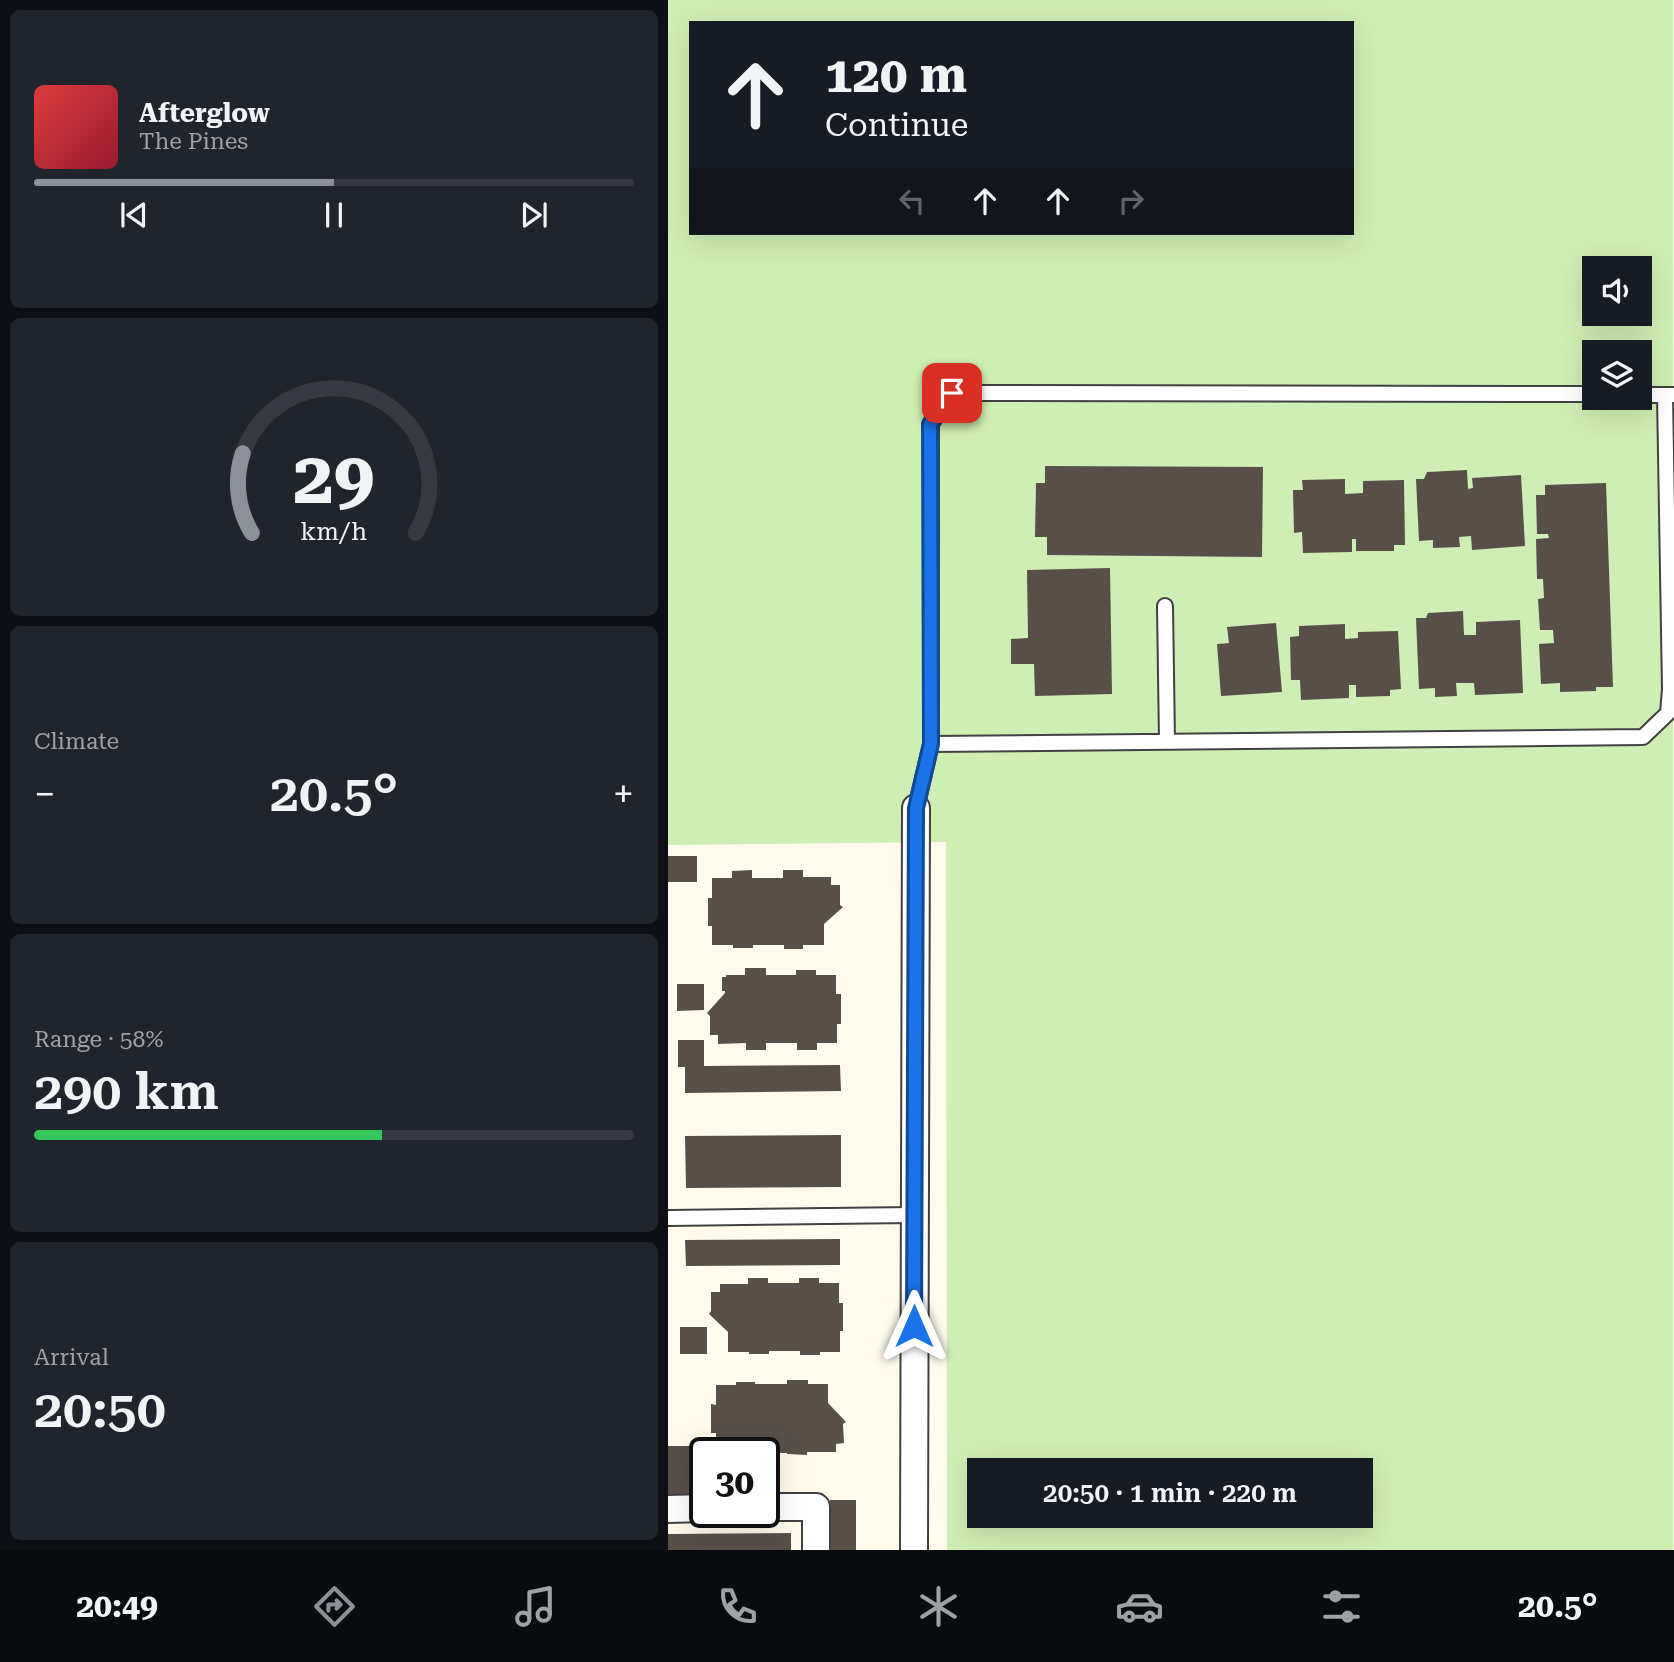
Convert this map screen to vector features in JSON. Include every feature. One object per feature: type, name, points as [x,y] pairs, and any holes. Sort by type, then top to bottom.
[{"type":"street","points":[[914,1550],[916,808]]},
{"type":"street","points":[[780,1507],[816,1507],[816,1550]]},
{"type":"street","points":[[668,1509],[689,1508]]},
{"type":"lane","points":[[916,808],[931,744],[930,424],[952,393],[1582,394]]},
{"type":"lane","points":[[931,744],[1643,737],[1668,713],[1670,689],[1669,395]]},
{"type":"lane","points":[[1165,606],[1167,741]]},
{"type":"lane","points":[[668,1218],[914,1214]]},
{"type":"green space","points":[[668,0],[1673,0],[1673,1550],[947,1550],[946,842],[668,845]]},
{"type":"building","points":[[1045,466],[1263,467],[1262,557],[1047,555],[1047,537],[1035,537],[1036,483],[1045,483]]},
{"type":"building","points":[[1467,470],[1468,489],[1473,488],[1472,478],[1521,475],[1525,546],[1472,550],[1471,536],[1459,537],[1460,547],[1433,548],[1433,540],[1419,541],[1416,479],[1424,479],[1427,472]]},
{"type":"building","points":[[1345,479],[1345,494],[1363,493],[1363,481],[1404,480],[1405,545],[1394,545],[1394,551],[1356,551],[1356,539],[1352,539],[1352,552],[1303,553],[1302,532],[1294,533],[1293,490],[1303,490],[1302,480]]},
{"type":"building","points":[[1606,483],[1613,687],[1596,687],[1596,691],[1560,692],[1560,683],[1541,684],[1539,644],[1554,643],[1553,630],[1540,630],[1538,599],[1544,598],[1543,579],[1537,579],[1536,539],[1549,538],[1548,534],[1537,534],[1536,495],[1545,495],[1545,485]]},
{"type":"building","points":[[1110,568],[1112,694],[1035,696],[1034,664],[1011,664],[1011,639],[1028,638],[1027,570]]},
{"type":"building","points":[[1463,611],[1464,635],[1476,635],[1476,622],[1520,620],[1523,693],[1475,695],[1474,683],[1456,683],[1457,696],[1435,697],[1435,688],[1419,689],[1416,618],[1426,618],[1428,613]]},
{"type":"building","points":[[1276,623],[1282,692],[1221,696],[1217,644],[1229,643],[1227,627]]},
{"type":"building","points":[[1345,624],[1345,639],[1358,638],[1358,632],[1398,631],[1401,689],[1390,690],[1390,696],[1356,697],[1356,685],[1349,685],[1349,698],[1301,700],[1300,680],[1291,680],[1290,637],[1299,636],[1299,626]]},
{"type":"building","points":[[668,856],[697,856],[697,882],[668,882]]},
{"type":"building","points":[[752,870],[752,878],[783,878],[783,870],[803,870],[803,877],[831,877],[831,885],[840,885],[840,905],[843,907],[824,924],[824,945],[784,949],[784,945],[733,948],[733,945],[712,945],[712,926],[708,926],[708,898],[712,898],[712,878],[732,878],[732,871]]},
{"type":"building","points":[[745,968],[766,968],[766,975],[796,975],[796,970],[816,970],[816,975],[836,975],[836,994],[841,994],[841,1024],[837,1024],[837,1043],[817,1043],[817,1050],[797,1050],[797,1043],[766,1043],[766,1050],[746,1050],[746,1043],[718,1044],[718,1035],[710,1035],[710,1016],[707,1013],[725,993],[722,991],[722,977],[745,975]]},
{"type":"building","points":[[677,984],[704,984],[704,1010],[677,1011]]},
{"type":"building","points":[[678,1040],[704,1040],[704,1066],[840,1065],[841,1091],[685,1093],[685,1067],[678,1067]]},
{"type":"building","points":[[841,1135],[841,1187],[686,1188],[685,1136]]},
{"type":"building","points":[[840,1239],[840,1265],[686,1266],[685,1240]]},
{"type":"building","points":[[748,1278],[768,1278],[768,1283],[799,1283],[799,1278],[819,1278],[819,1283],[839,1283],[839,1303],[843,1303],[840,1352],[800,1355],[800,1351],[769,1351],[769,1354],[728,1352],[728,1332],[709,1314],[711,1292],[720,1292],[720,1284],[748,1284]]},
{"type":"building","points":[[680,1327],[707,1327],[707,1354],[680,1354]]},
{"type":"building","points":[[787,1380],[808,1380],[808,1384],[828,1384],[828,1403],[846,1422],[843,1424],[844,1443],[836,1444],[836,1452],[787,1454],[780,1453],[780,1437],[716,1437],[716,1433],[711,1433],[711,1404],[716,1405],[716,1385],[736,1385],[736,1382],[787,1384]]},
{"type":"building","points":[[668,1446],[689,1446],[689,1499],[668,1500]]},
{"type":"building","points":[[830,1500],[856,1500],[856,1550],[830,1550]]},
{"type":"building","points":[[791,1533],[791,1550],[668,1550],[668,1534]]},
{"type":"route","points":[[914,1326],[916,808],[931,744],[930,424],[952,393]]}]
